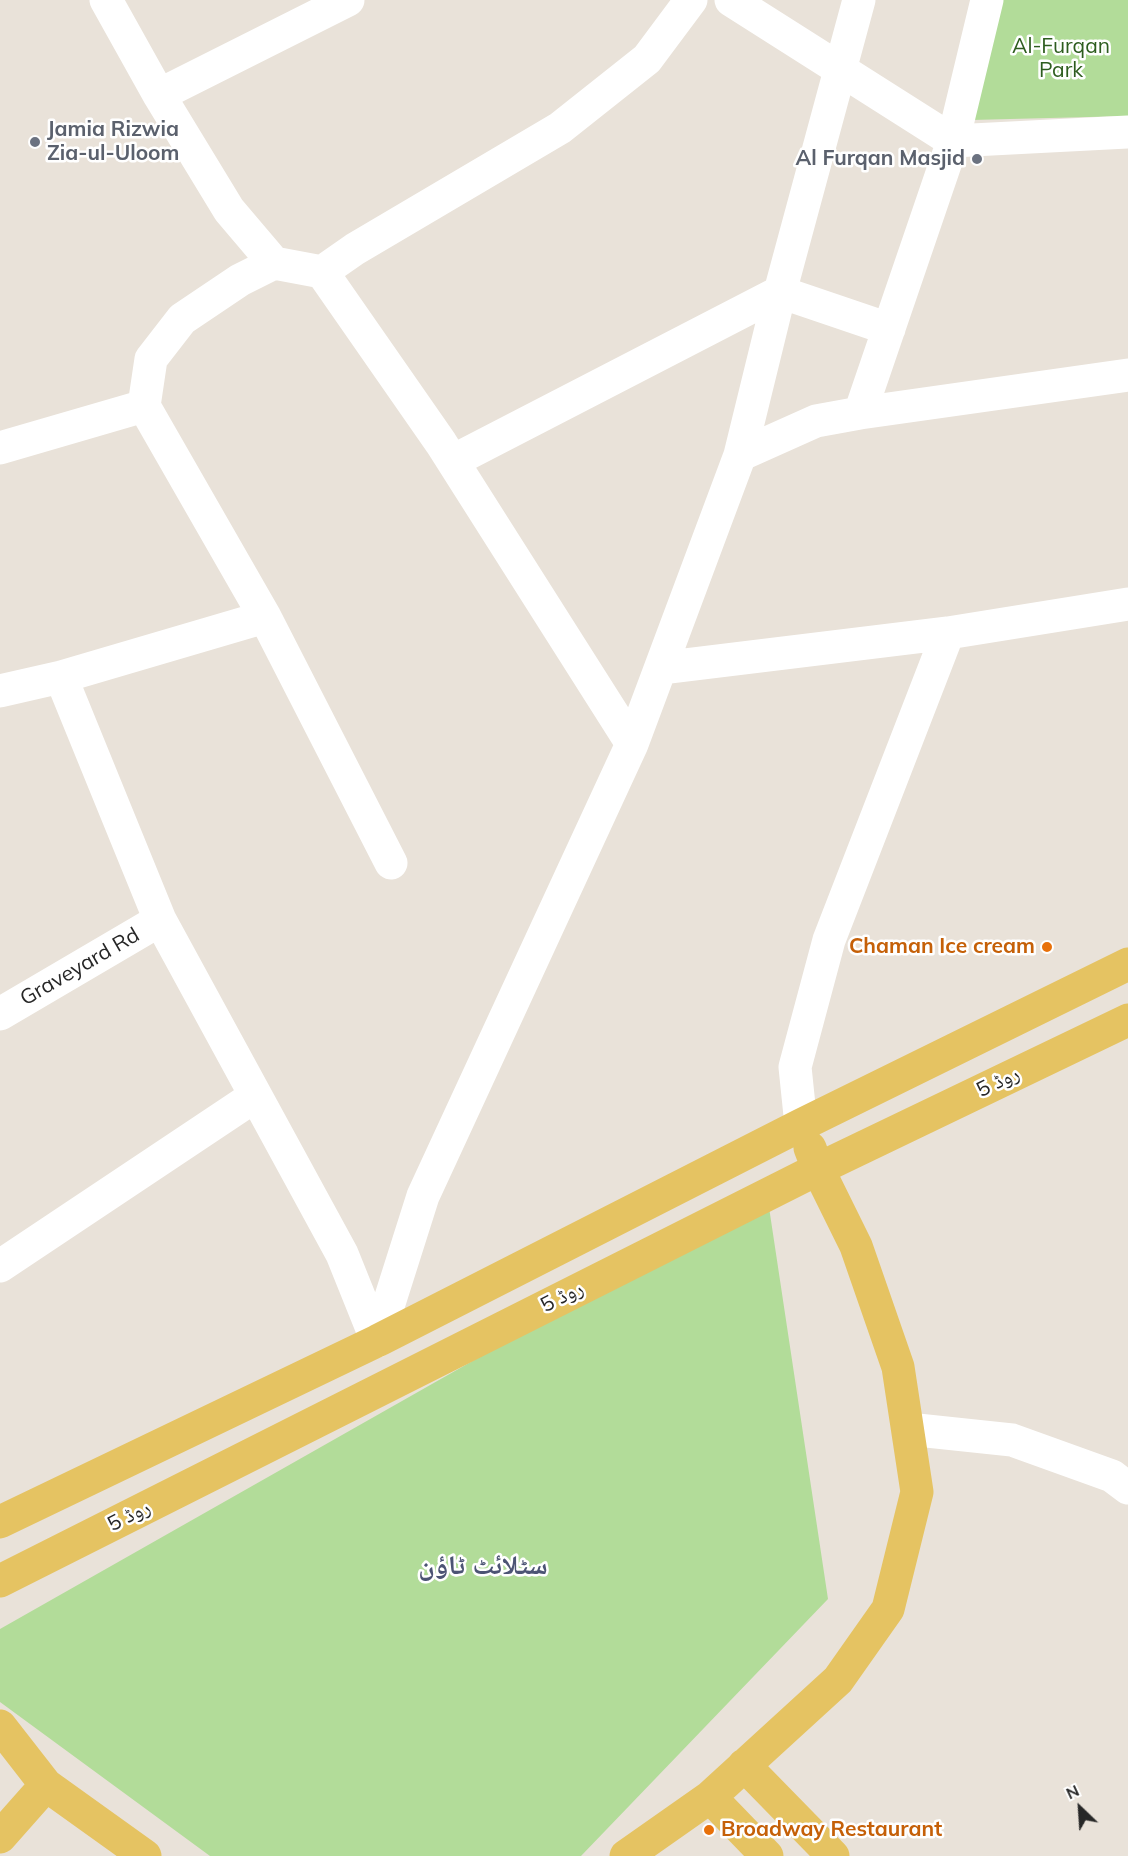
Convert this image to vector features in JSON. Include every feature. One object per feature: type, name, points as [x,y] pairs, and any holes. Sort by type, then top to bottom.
[{"type":"main road","points":[[0,1522],[376,1341],[801,1125],[1128,964]]},
{"type":"main road","name":"روڈ 5","points":[[0,1581],[818,1169],[1128,1020]]},
{"type":"main road","points":[[626,1856],[710,1797],[838,1680],[888,1609],[917,1492],[898,1367],[856,1246],[818,1169],[801,1125]]},
{"type":"main road","points":[[0,1726],[46,1785],[145,1856]]},
{"type":"main road","points":[[744,1765],[833,1856]]},
{"type":"main road","points":[[0,1837],[46,1785]]},
{"type":"main road","points":[[710,1797],[767,1856]]},
{"type":"street","points":[[106,0],[159,95],[229,210],[274,262],[322,272],[453,461],[632,744]]},
{"type":"street","points":[[159,95],[348,0]]},
{"type":"street","points":[[322,272],[355,249],[560,128],[646,59],[692,0]]},
{"type":"street","points":[[731,0],[953,141],[1128,132]]},
{"type":"street","points":[[376,1341],[423,1196],[632,744],[740,455],[780,292],[859,0]]},
{"type":"street","points":[[860,413],[953,141],[987,0]]},
{"type":"street","points":[[274,262],[240,280],[182,319],[151,359],[144,406],[265,617],[391,863]]},
{"type":"street","points":[[453,461],[780,292],[889,329]]},
{"type":"street","points":[[740,455],[816,421],[1128,375]]},
{"type":"street","points":[[0,448],[144,406]]},
{"type":"street","points":[[661,668],[948,633],[1128,604]]},
{"type":"street","points":[[0,690],[61,677],[265,617]]},
{"type":"street","points":[[801,1125],[795,1067],[829,940],[948,633]]},
{"type":"street","points":[[61,677],[160,920],[342,1254],[376,1341]]},
{"type":"street","name":"Graveyard Rd","points":[[0,1014],[160,920]]},
{"type":"street","points":[[0,1266],[255,1096]]},
{"type":"street","points":[[908,1429],[1012,1440],[1112,1476],[1128,1488]]},
{"type":"green space","name":"Al-Furqan Park","points":[[999,0],[1128,0],[1128,116],[971,120]]},
{"type":"green space","points":[[767,1194],[828,1599],[581,1856],[210,1856],[0,1702],[0,1629]]},
{"type":"place","name":"Jamia Rizwia Zia-ul-Uloom","points":[[35,142]]},
{"type":"place","name":"Al Furqan Masjid","points":[[977,159]]},
{"type":"place","name":"Chaman Ice cream","points":[[1047,947]]},
{"type":"place","name":"Broadway Restaurant","points":[[709,1830]]},
{"type":"district","name":"سٹلائٹ ٹاؤن","points":[[483,1566]]}]
